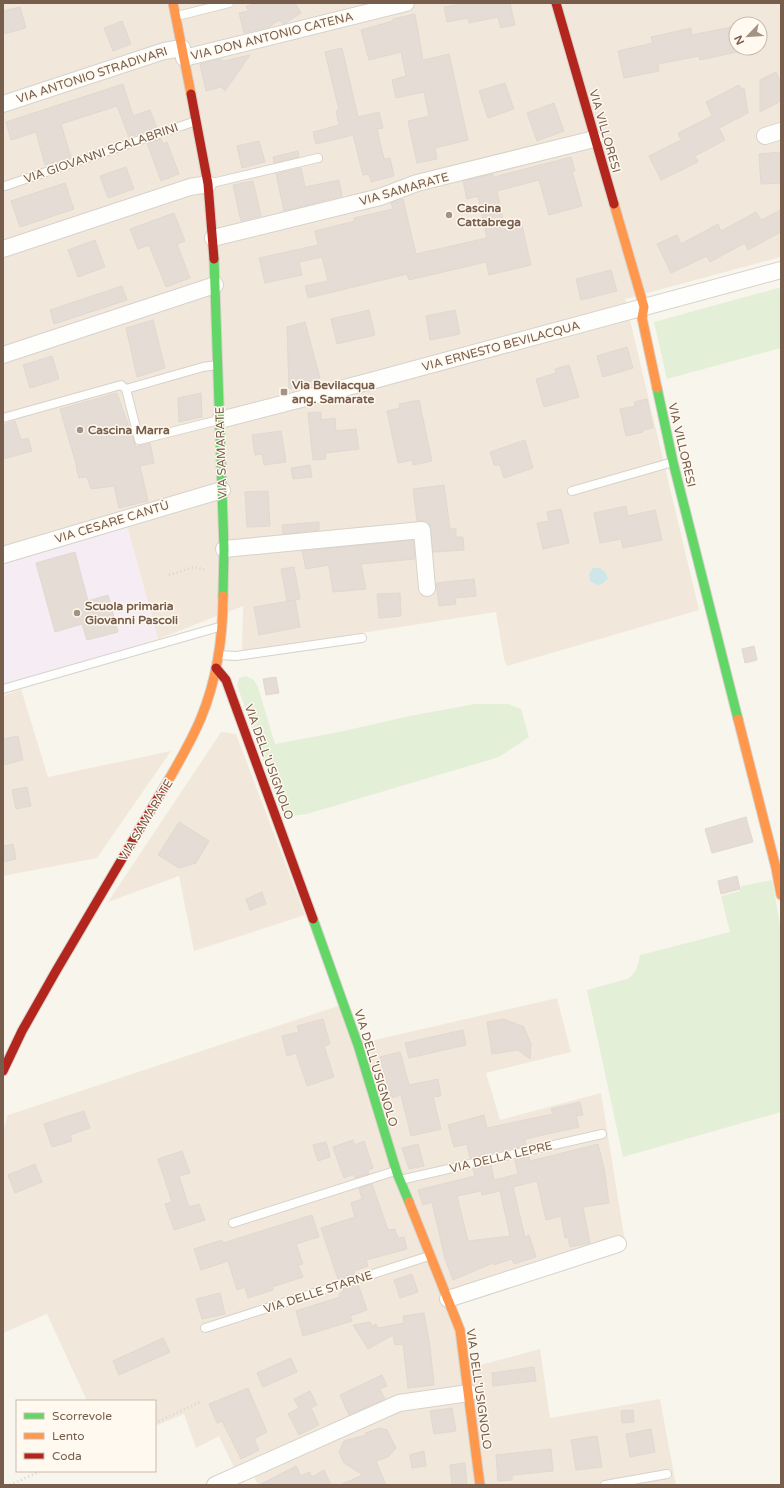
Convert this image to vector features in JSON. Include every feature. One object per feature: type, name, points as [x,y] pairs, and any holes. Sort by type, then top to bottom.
[{"type":"street","name":"VIA SAMARATE","points":[[3,1071],[22,1031],[56,971],[182,756],[201,718],[219,654],[222,627],[224,549],[213,238],[208,184],[173,3]]},
{"type":"street","name":"VIA DON ANTONIO CATENA","points":[[183,53],[406,3]]},
{"type":"street","name":"VIA VILLORESI","points":[[556,3],[594,139],[644,307],[642,318],[673,462],[776,868],[781,895]]},
{"type":"street","name":"VIA ANTONIO STRADIVARI","points":[[3,104],[164,51],[183,53]]},
{"type":"street","points":[[765,136],[781,132]]},
{"type":"street","name":"VIA SAMARATE","points":[[213,238],[380,197],[417,183],[594,139]]},
{"type":"street","points":[[3,249],[190,187],[208,184]]},
{"type":"street","name":"VIA ERNESTO BEVILACQUA","points":[[220,420],[367,382],[781,270]]},
{"type":"street","points":[[3,355],[215,285]]},
{"type":"street","name":"VIA CESARE CANTÙ","points":[[3,555],[222,490]]},
{"type":"street","points":[[224,549],[422,530],[427,588]]},
{"type":"street","name":"VIA DELL'USIGNOLO","points":[[216,668],[226,680],[358,1045],[399,1181],[448,1299],[462,1338],[480,1485]]},
{"type":"street","points":[[448,1299],[618,1244]]},
{"type":"street","points":[[215,1485],[399,1403],[469,1393]]},
{"type":"lane","points":[[176,16],[229,3]]},
{"type":"lane","name":"VIA GIOVANNI SCALABRINI","points":[[5,186],[196,121]]},
{"type":"lane","points":[[208,184],[318,158]]},
{"type":"lane","points":[[126,388],[203,367],[218,365]]},
{"type":"lane","points":[[3,418],[121,384],[126,388],[139,440],[220,420]]},
{"type":"lane","points":[[572,491],[673,462]]},
{"type":"lane","points":[[3,689],[222,627]]},
{"type":"lane","points":[[219,654],[236,656],[362,638]]},
{"type":"lane","name":"VIA DELLA LEPRE","points":[[399,1181],[602,1134]]},
{"type":"lane","points":[[233,1223],[396,1171]]},
{"type":"lane","name":"VIA DELLE STARNE","points":[[205,1328],[430,1255]]},
{"type":"lane","points":[[605,1485],[667,1474]]},
{"type":"path","points":[[169,575],[194,567],[213,571]]},
{"type":"path","points":[[156,1423],[200,1402]]},
{"type":"path","points":[[10,1485],[39,1472]]},
{"type":"shaded area","points":[[3,3],[781,3],[781,257],[625,299],[699,610],[507,666],[504,659],[496,612],[242,652],[243,606],[158,639],[127,526],[3,561]]},
{"type":"shaded area","name":"Scuola primaria Giovanni Pascoli","points":[[127,526],[158,639],[3,684],[3,562]]},
{"type":"shaded area","points":[[21,689],[48,777],[171,751],[97,858],[3,876],[3,696]]},
{"type":"shaded area","points":[[221,732],[236,734],[305,915],[194,951],[179,876],[108,902]]},
{"type":"shaded area","points":[[557,998],[571,1052],[486,1073],[500,1120],[601,1093],[625,1242],[449,1299],[466,1369],[540,1349],[550,1418],[660,1399],[676,1485],[258,1485],[248,1464],[235,1470],[219,1436],[196,1448],[184,1414],[156,1426],[156,1400],[87,1400],[47,1314],[3,1333],[3,1131],[8,1115],[344,1004],[366,1042]]},
{"type":"green space","points":[[778,288],[781,289],[781,348],[667,379],[654,322]]},
{"type":"green space","points":[[246,676],[254,680],[258,687],[275,744],[475,704],[508,704],[521,709],[529,737],[499,757],[307,814],[283,817],[237,685],[239,678]]},
{"type":"green space","points":[[772,880],[781,930],[781,1112],[623,1157],[587,990],[627,979],[635,971],[640,955],[730,932],[721,896],[740,891],[741,886]]},
{"type":"water","points":[[593,568],[600,568],[606,573],[608,579],[602,584],[597,585],[590,581],[589,574]]},
{"type":"building","points":[[259,3],[295,3],[301,13],[284,24],[279,20],[269,27],[244,33],[239,13],[249,11],[246,6]]},
{"type":"building","points":[[466,3],[510,3],[515,25],[501,28],[498,17],[469,23],[468,18],[447,22],[444,7]]},
{"type":"building","points":[[20,7],[26,28],[3,34],[3,11]]},
{"type":"building","points":[[415,14],[423,60],[449,54],[468,140],[435,148],[437,159],[417,163],[408,121],[429,116],[424,92],[396,98],[392,80],[406,76],[401,52],[369,60],[361,30],[393,21],[393,19]]},
{"type":"building","points":[[122,21],[131,44],[113,51],[104,28]]},
{"type":"building","points":[[691,28],[692,35],[728,28],[728,54],[700,60],[699,56],[658,64],[659,71],[624,78],[618,51],[653,43],[651,37]]},
{"type":"building","points":[[342,48],[358,117],[379,112],[383,128],[377,129],[384,159],[390,158],[394,176],[371,182],[369,174],[363,175],[353,135],[316,144],[313,132],[339,125],[336,111],[339,110],[325,52]]},
{"type":"building","points":[[250,55],[225,91],[221,87],[206,91],[200,64],[221,59],[223,61]]},
{"type":"building","points":[[776,72],[781,82],[781,101],[760,112],[760,80]]},
{"type":"building","points":[[505,83],[514,109],[488,118],[479,91]]},
{"type":"building","points":[[123,84],[133,116],[150,110],[157,128],[129,137],[117,106],[61,124],[71,157],[45,165],[36,132],[11,140],[6,122]]},
{"type":"building","points":[[739,85],[742,89],[744,88],[748,113],[719,128],[725,140],[695,156],[698,162],[661,180],[649,156],[681,140],[678,133],[712,116],[706,102]]},
{"type":"building","points":[[554,103],[564,131],[537,141],[527,113]]},
{"type":"building","points":[[161,139],[163,144],[167,142],[179,174],[161,181],[147,143]]},
{"type":"building","points":[[259,141],[265,162],[242,168],[237,146]]},
{"type":"building","points":[[298,151],[299,157],[274,163],[273,157]]},
{"type":"building","points":[[781,152],[781,183],[761,184],[759,154]]},
{"type":"building","points":[[571,157],[575,171],[572,171],[582,206],[549,215],[539,180],[497,191],[505,229],[522,225],[531,265],[489,275],[486,262],[409,280],[407,274],[308,298],[305,286],[328,281],[322,257],[299,262],[302,275],[265,283],[259,258],[318,245],[315,231],[355,221],[354,218],[393,209],[391,203],[403,199],[416,254],[487,238],[478,196],[467,199],[463,181],[493,174],[494,177]]},
{"type":"building","points":[[126,167],[134,189],[108,198],[100,176]]},
{"type":"building","points":[[301,168],[305,187],[339,180],[342,196],[284,211],[276,174]]},
{"type":"building","points":[[253,181],[261,216],[241,221],[233,185]]},
{"type":"building","points":[[65,183],[74,209],[20,227],[11,201]]},
{"type":"building","points":[[781,210],[781,232],[748,250],[745,243],[710,262],[707,256],[671,273],[657,244],[677,235],[681,244],[718,224],[721,231],[756,212],[761,220]]},
{"type":"building","points":[[174,213],[185,241],[177,244],[190,278],[166,287],[149,245],[138,249],[130,229]]},
{"type":"building","points":[[95,240],[105,267],[78,277],[68,250]]},
{"type":"building","points":[[611,270],[617,291],[581,300],[576,279]]},
{"type":"building","points":[[122,286],[127,300],[54,324],[50,310]]},
{"type":"building","points":[[369,310],[375,335],[337,344],[331,319]]},
{"type":"building","points":[[455,310],[460,334],[430,340],[426,316]]},
{"type":"building","points":[[153,320],[165,368],[137,377],[126,328]]},
{"type":"building","points":[[305,322],[320,378],[289,389],[287,327]]},
{"type":"building","points":[[627,347],[633,368],[603,377],[597,356]]},
{"type":"building","points":[[52,356],[59,379],[30,388],[23,365]]},
{"type":"building","points":[[569,365],[579,397],[544,407],[536,379],[556,373],[555,369]]},
{"type":"building","points":[[117,393],[136,447],[150,443],[154,463],[140,466],[148,501],[119,508],[114,486],[91,489],[87,477],[79,478],[60,409]]},
{"type":"building","points":[[201,393],[202,417],[179,422],[178,398]]},
{"type":"building","points":[[647,399],[653,428],[626,436],[620,409],[635,406],[634,402]]},
{"type":"building","points":[[419,400],[432,461],[413,465],[413,460],[398,463],[387,411],[400,408],[399,404]]},
{"type":"building","points":[[321,412],[321,420],[335,418],[336,431],[356,429],[359,449],[325,453],[326,459],[313,460],[308,413]]},
{"type":"building","points":[[15,421],[21,440],[28,438],[32,451],[3,459],[3,425]]},
{"type":"building","points":[[281,431],[286,462],[264,465],[262,454],[255,455],[252,435]]},
{"type":"building","points":[[525,440],[533,468],[504,478],[500,465],[494,465],[490,452]]},
{"type":"building","points":[[310,465],[312,477],[293,479],[291,468]]},
{"type":"building","points":[[444,485],[450,529],[456,529],[456,537],[463,537],[464,550],[433,552],[430,525],[426,521],[417,521],[413,489]]},
{"type":"building","points":[[268,491],[270,526],[247,527],[245,492]]},
{"type":"building","points":[[626,506],[628,516],[655,510],[662,540],[623,548],[621,539],[600,543],[594,513]]},
{"type":"building","points":[[561,509],[569,543],[543,549],[537,523],[549,521],[547,512]]},
{"type":"building","points":[[319,522],[319,530],[283,534],[282,525]]},
{"type":"building","points":[[413,540],[415,559],[361,564],[366,589],[333,592],[329,565],[306,569],[302,551]]},
{"type":"building","points":[[75,552],[88,601],[108,595],[118,632],[87,640],[82,624],[55,632],[36,563]]},
{"type":"building","points":[[294,567],[300,599],[287,601],[281,569]]},
{"type":"building","points":[[474,579],[476,596],[455,598],[456,604],[439,606],[436,583]]},
{"type":"building","points":[[400,593],[401,616],[379,618],[377,594]]},
{"type":"building","points":[[295,600],[300,627],[259,635],[254,607]]},
{"type":"building","points":[[754,646],[757,660],[745,663],[742,649]]},
{"type":"building","points":[[276,677],[279,693],[266,695],[263,679]]},
{"type":"building","points":[[18,736],[23,760],[3,765],[3,739]]},
{"type":"building","points":[[27,787],[31,806],[16,809],[12,790]]},
{"type":"building","points":[[746,817],[753,842],[712,853],[705,829]]},
{"type":"building","points":[[179,822],[209,841],[196,863],[179,868],[158,855]]},
{"type":"building","points":[[13,844],[16,859],[3,862],[3,846]]},
{"type":"building","points":[[737,876],[740,889],[721,894],[718,881]]},
{"type":"building","points":[[262,892],[266,904],[250,910],[246,899]]},
{"type":"building","points":[[323,1019],[330,1044],[324,1046],[334,1077],[307,1086],[296,1053],[287,1056],[282,1036],[299,1032],[297,1026]]},
{"type":"building","points":[[504,1019],[524,1027],[531,1044],[530,1059],[518,1050],[492,1054],[487,1022]]},
{"type":"building","points":[[463,1030],[466,1045],[409,1058],[405,1043]]},
{"type":"building","points":[[400,1052],[409,1085],[438,1079],[441,1096],[433,1097],[441,1129],[411,1136],[401,1095],[391,1098],[380,1057]]},
{"type":"building","points":[[580,1102],[583,1115],[576,1116],[579,1127],[525,1139],[526,1146],[470,1158],[467,1144],[454,1147],[448,1125],[484,1115],[487,1128],[553,1114],[551,1109]]},
{"type":"building","points":[[84,1111],[90,1128],[70,1135],[72,1141],[52,1147],[44,1124]]},
{"type":"building","points":[[353,1140],[355,1145],[364,1141],[373,1168],[368,1170],[369,1174],[355,1178],[354,1174],[344,1178],[333,1147]]},
{"type":"building","points":[[326,1142],[330,1157],[318,1161],[313,1145]]},
{"type":"building","points":[[418,1144],[424,1166],[409,1169],[402,1148]]},
{"type":"building","points":[[598,1144],[604,1168],[609,1203],[583,1207],[590,1243],[570,1247],[568,1237],[565,1238],[561,1216],[546,1220],[537,1181],[513,1187],[525,1237],[529,1235],[536,1257],[514,1264],[512,1259],[494,1265],[493,1263],[453,1280],[445,1259],[432,1202],[423,1205],[418,1190],[475,1176],[473,1169],[491,1165],[494,1180],[518,1174],[515,1160],[529,1156],[530,1161]],"holes":[[[481,1191],[482,1195],[500,1191],[510,1236],[468,1241],[457,1196]]]},
{"type":"building","points":[[182,1151],[190,1173],[179,1176],[189,1207],[199,1204],[205,1220],[174,1230],[165,1204],[172,1202],[158,1159]]},
{"type":"building","points":[[35,1164],[42,1182],[15,1193],[8,1175]]},
{"type":"building","points":[[372,1184],[388,1230],[395,1229],[398,1238],[404,1237],[407,1249],[366,1260],[368,1266],[354,1271],[355,1274],[338,1279],[321,1228],[355,1217],[351,1203],[362,1199],[359,1188]]},
{"type":"building","points":[[312,1215],[319,1237],[296,1244],[303,1264],[298,1265],[303,1277],[272,1287],[273,1290],[248,1298],[245,1287],[237,1290],[228,1261],[201,1270],[194,1249],[222,1240],[223,1243]]},
{"type":"building","points":[[412,1274],[418,1292],[400,1298],[394,1280]]},
{"type":"building","points":[[358,1284],[367,1310],[350,1316],[352,1321],[303,1336],[296,1311],[340,1297],[339,1294],[343,1292],[342,1290]]},
{"type":"building","points":[[220,1293],[225,1314],[202,1319],[196,1299]]},
{"type":"building","points":[[424,1313],[430,1347],[434,1385],[408,1388],[403,1344],[395,1345],[393,1335],[368,1349],[353,1325],[370,1322],[372,1326],[376,1324],[378,1328],[404,1323],[403,1316]]},
{"type":"building","points":[[163,1338],[170,1352],[119,1375],[113,1361]]},
{"type":"building","points":[[291,1358],[297,1372],[263,1387],[257,1373]]},
{"type":"building","points":[[534,1367],[536,1381],[493,1386],[492,1373]]},
{"type":"building","points":[[382,1375],[387,1386],[380,1389],[385,1399],[349,1415],[340,1395]]},
{"type":"building","points":[[248,1388],[267,1432],[254,1439],[259,1450],[241,1459],[222,1421],[217,1423],[209,1404]]},
{"type":"building","points":[[310,1391],[317,1405],[311,1408],[319,1425],[299,1435],[288,1414],[299,1408],[294,1399]]},
{"type":"building","points":[[452,1408],[456,1431],[434,1434],[430,1411]]},
{"type":"building","points":[[633,1410],[634,1422],[622,1423],[621,1411]]},
{"type":"building","points":[[380,1428],[387,1430],[396,1448],[388,1457],[376,1461],[386,1485],[340,1485],[363,1475],[344,1463],[339,1452],[344,1441],[366,1435],[365,1433]]},
{"type":"building","points":[[651,1429],[655,1452],[630,1457],[626,1434]]},
{"type":"building","points":[[597,1436],[602,1467],[576,1470],[571,1440]]},
{"type":"building","points":[[551,1449],[553,1471],[512,1475],[512,1480],[498,1481],[496,1455]]},
{"type":"building","points":[[424,1451],[426,1466],[412,1468],[410,1455]]},
{"type":"building","points":[[465,1463],[467,1485],[452,1485],[450,1465]]},
{"type":"building","points":[[296,1466],[301,1476],[309,1472],[312,1477],[324,1470],[331,1485],[259,1485]]},
{"type":"traffic: fast","points":[[214,259],[224,549],[223,596]]},
{"type":"traffic: fast","points":[[657,388],[673,462],[738,719]]},
{"type":"traffic: fast","points":[[313,919],[358,1045],[397,1173],[409,1202]]},
{"type":"traffic: slow","points":[[173,3],[191,94]]},
{"type":"traffic: slow","points":[[614,204],[644,307],[642,318],[657,388]]},
{"type":"traffic: slow","points":[[165,786],[193,736],[207,703],[218,658],[222,627],[223,596]]},
{"type":"traffic: slow","points":[[738,719],[776,868],[781,895]]},
{"type":"traffic: slow","points":[[409,1202],[460,1330],[480,1485]]},
{"type":"traffic: jam","points":[[556,3],[614,204]]},
{"type":"traffic: jam","points":[[191,94],[208,184],[214,259]]},
{"type":"traffic: jam","points":[[216,668],[226,680],[313,919]]},
{"type":"traffic: jam","points":[[3,1071],[22,1031],[56,971],[165,786]]},
{"type":"place","name":"Cascina Cattabrega","points":[[449,215]]},
{"type":"place","name":"Via Bevilacqua ang. Samarate","points":[[284,392]]},
{"type":"place","name":"Cascina Marra","points":[[80,430]]},
{"type":"place","name":"Scuola primaria Giovanni Pascoli","points":[[77,613]]}]
